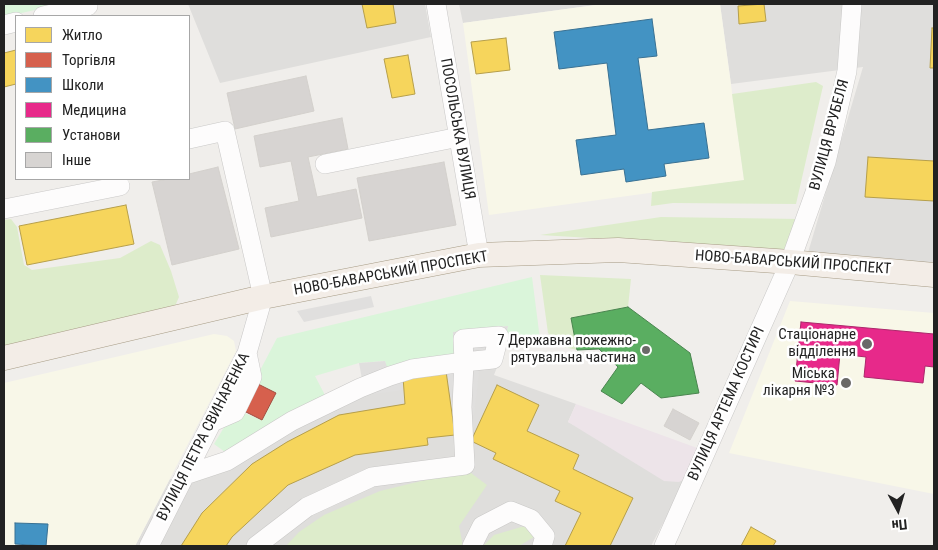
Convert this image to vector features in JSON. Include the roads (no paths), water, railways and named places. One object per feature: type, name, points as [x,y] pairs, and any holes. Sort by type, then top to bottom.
[{"type":"main road","name":"НОВО-БАВАРСЬКИЙ ПРОСПЕКТ","points":[[4,358],[263,297],[479,255],[618,250],[790,262],[934,275]]},
{"type":"street","name":"ПОСОЛЬСЬКА ВУЛИЦЯ","points":[[436,4],[479,255]]},
{"type":"street","name":"ВУЛИЦЯ ВРУБЕЛЯ","points":[[790,262],[826,162],[847,71],[852,4]]},
{"type":"street","points":[[48,15],[88,6]]},
{"type":"street","points":[[190,139],[225,131],[263,297]]},
{"type":"street","points":[[325,164],[459,137]]},
{"type":"street","points":[[4,210],[120,186]]},
{"type":"street","name":"ВУЛИЦЯ АРТЕМА КОСТИРІ","points":[[664,546],[790,262]]},
{"type":"street","name":"ВУЛИЦЯ ПЕТРА СВИНАРЕНКА","points":[[149,546],[247,353],[263,297]]},
{"type":"street","points":[[185,474],[227,460],[292,421],[360,388],[412,369],[464,362],[462,407],[465,465],[372,477],[307,507],[256,546]]},
{"type":"street","points":[[472,546],[482,526],[511,511],[531,519],[545,536],[542,546]]},
{"type":"place","name":"Стаціонарне відділення","points":[[867,344]]},
{"type":"place","name":"7 Державна пожежно- рятувальна частина","points":[[646,350]]},
{"type":"place","name":"Міська лікарня №3","points":[[846,383]]}]
